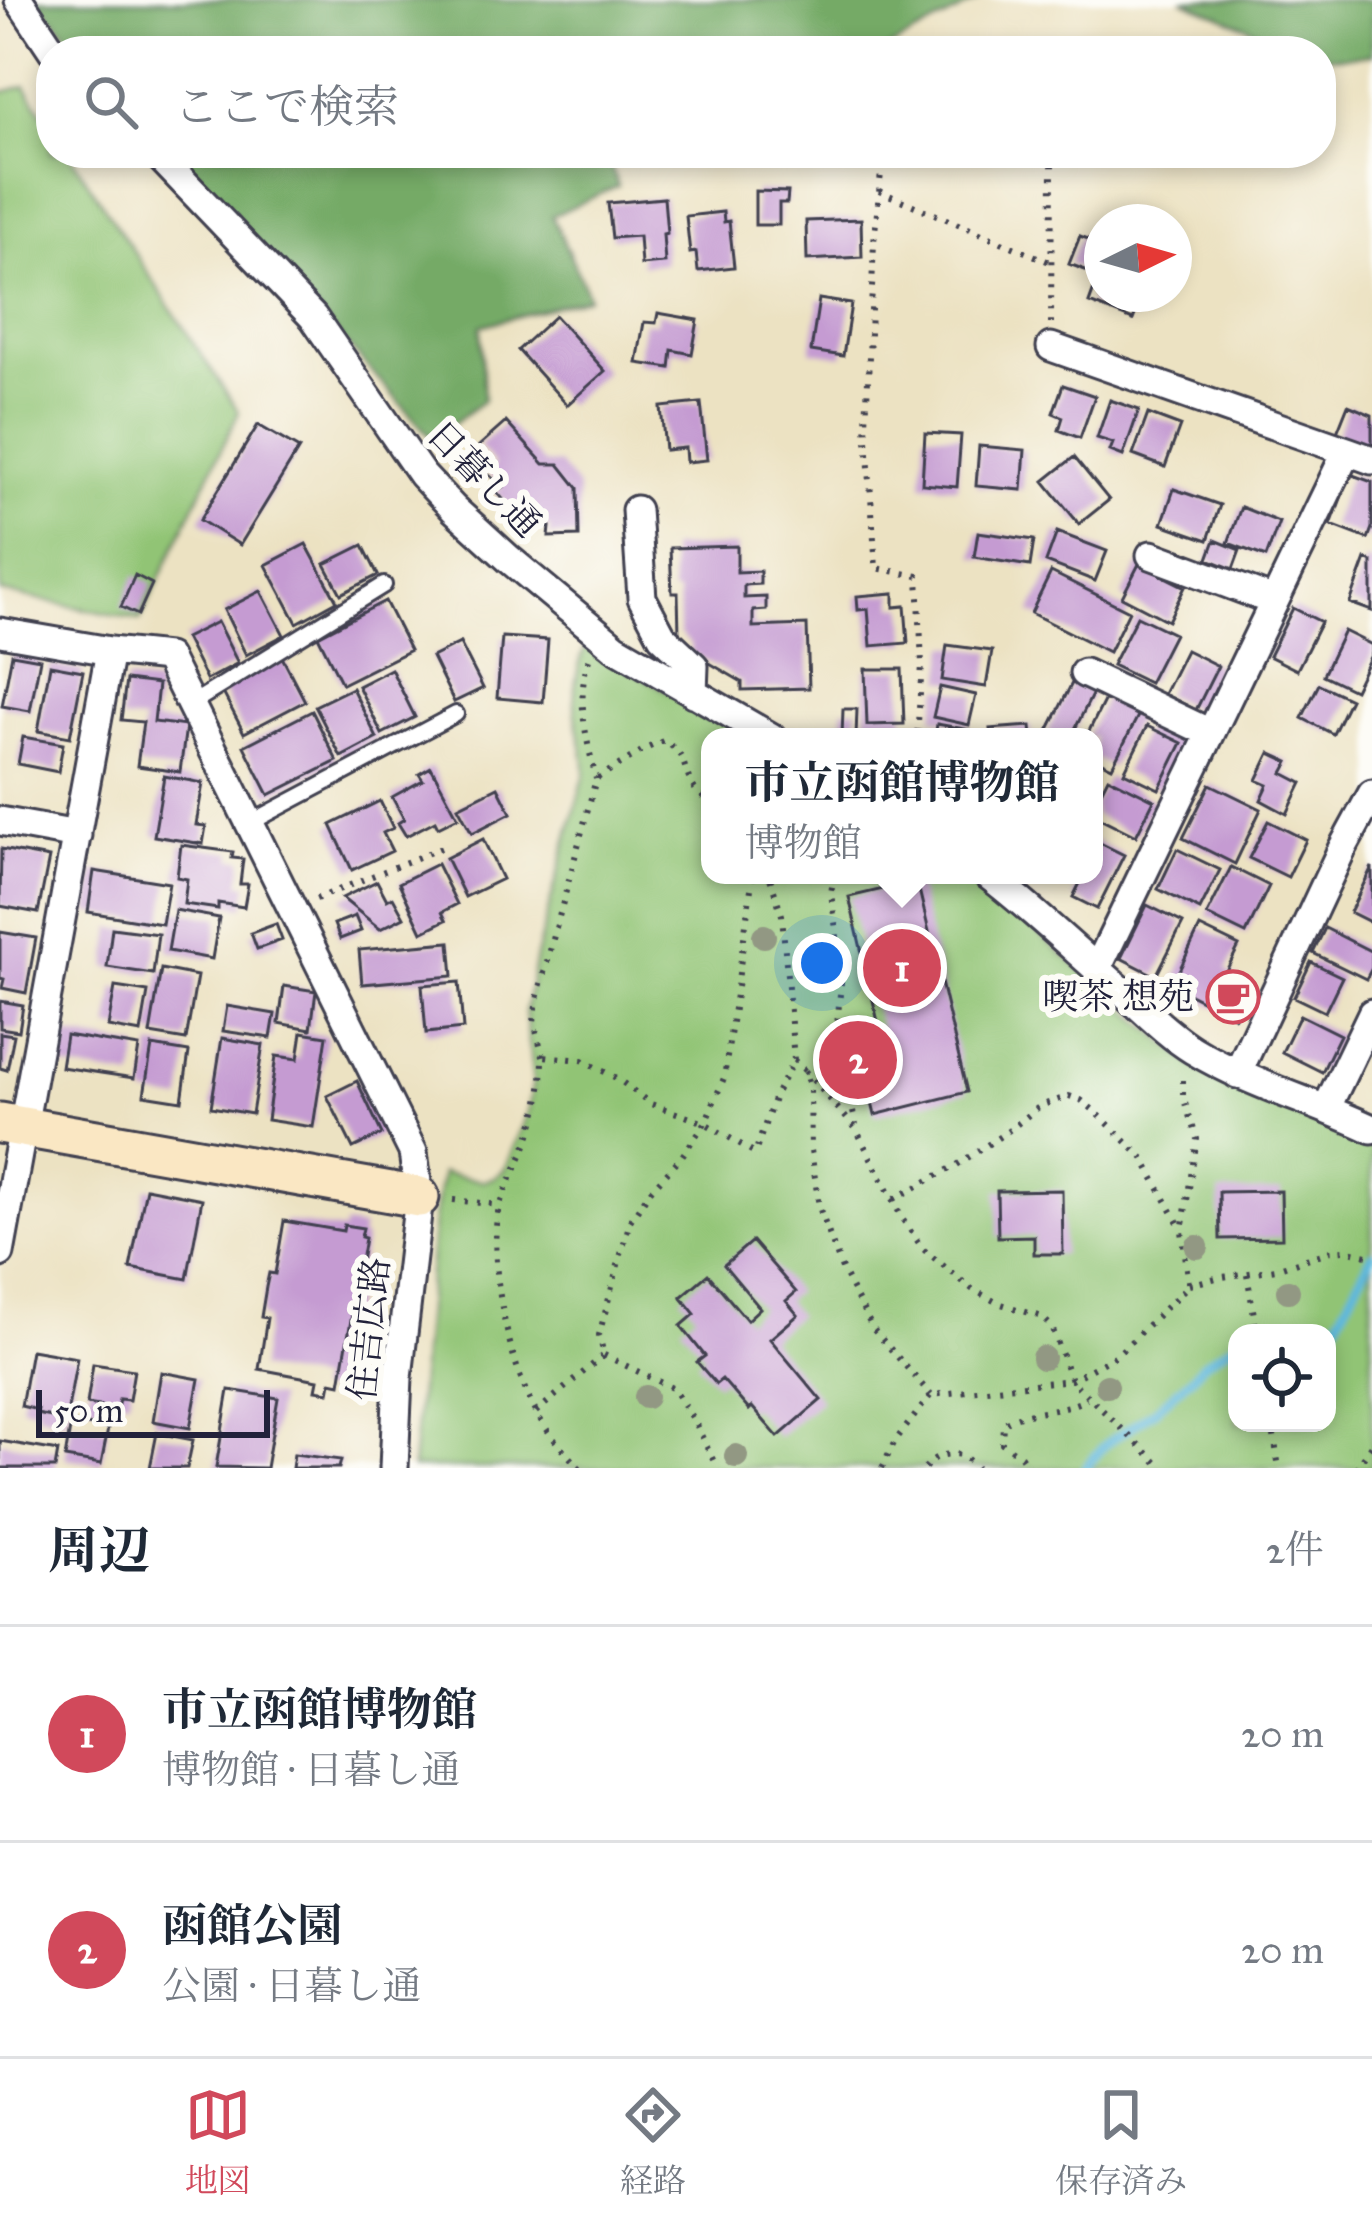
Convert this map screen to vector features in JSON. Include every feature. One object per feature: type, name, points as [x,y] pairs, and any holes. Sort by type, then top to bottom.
[{"type":"street","points":[[19,0],[43,36]]},
{"type":"street","name":"日暮し通","points":[[170,168],[314,317],[422,475],[454,509],[615,646],[755,728]]},
{"type":"street","points":[[1051,347],[1359,455],[1274,601],[1097,969]]},
{"type":"street","points":[[636,510],[642,598],[662,636],[694,666],[693,694]]},
{"type":"street","points":[[1151,554],[1274,601]]},
{"type":"street","points":[[0,632],[110,651],[76,835],[12,1125],[0,1253]]},
{"type":"street","name":"住吉広路","points":[[110,651],[167,657],[412,1152],[419,1197],[398,1376],[394,1468]]},
{"type":"street","points":[[1084,673],[1210,733]]},
{"type":"street","points":[[1237,1074],[1372,794]]},
{"type":"street","points":[[0,821],[76,835]]},
{"type":"street","points":[[1000,884],[1191,1049],[1237,1074],[1372,1129]]},
{"type":"street","points":[[1327,1107],[1372,1013]]},
{"type":"street","points":[[12,1125],[419,1197]]},
{"type":"lane","points":[[191,704],[384,586]]},
{"type":"lane","points":[[248,824],[455,713]]},
{"type":"path","points":[[881,168],[866,425],[876,568],[919,576],[922,665],[918,728]]},
{"type":"path","points":[[1051,347],[1052,168]]},
{"type":"path","points":[[879,191],[1052,263]]},
{"type":"path","points":[[580,1468],[536,1412],[520,1377],[502,1310],[494,1238],[500,1205],[527,1143],[542,1090],[543,1056],[534,1022],[537,999],[596,779],[584,728],[582,678],[599,633]]},
{"type":"path","points":[[596,779],[663,741],[674,746],[686,762],[688,776],[701,795]]},
{"type":"path","points":[[291,909],[448,845]]},
{"type":"path","points":[[717,1468],[674,1389],[604,1354],[598,1335],[630,1221],[705,1123],[724,1078],[752,884]]},
{"type":"path","points":[[543,1056],[582,1060],[618,1078],[651,1104],[705,1123],[754,1153],[794,1060],[782,915],[772,884]]},
{"type":"path","points":[[832,884],[842,973],[836,1036],[856,1129]]},
{"type":"path","points":[[1189,1286],[1182,1231],[1197,1139],[1183,1097],[1183,1070],[1191,1049]]},
{"type":"path","points":[[794,1060],[856,1129],[923,1249],[948,1272],[998,1303],[1042,1317],[1052,1327],[1071,1380],[1163,1468]]},
{"type":"path","points":[[805,1071],[819,1207],[842,1272],[873,1329],[931,1396]]},
{"type":"path","points":[[894,1199],[958,1165],[1040,1106],[1069,1096],[1096,1112],[1143,1158],[1182,1231]]},
{"type":"path","points":[[419,1197],[500,1205]]},
{"type":"path","points":[[883,1468],[895,1441],[931,1396],[1071,1380],[1117,1355],[1189,1286],[1292,1264],[1318,1253],[1345,1250],[1372,1256]]},
{"type":"path","points":[[1247,1274],[1255,1324]]},
{"type":"path","points":[[536,1412],[604,1354]]},
{"type":"path","points":[[1029,1468],[1002,1443],[1003,1424],[1010,1418],[1072,1407],[1088,1399]]},
{"type":"path","points":[[1273,1432],[1279,1468]]},
{"type":"path","points":[[1356,1468],[1372,1445]]},
{"type":"path","points":[[925,1468],[932,1459],[947,1454],[963,1455],[977,1468]]},
{"type":"green space","points":[[37,0],[980,0],[912,36],[69,36]]},
{"type":"green space","points":[[1182,0],[1372,0],[1372,55],[1336,56],[1336,36],[1269,36]]},
{"type":"green space","points":[[25,86],[36,103],[36,168],[79,168],[239,412],[140,620],[0,592],[0,93]]},
{"type":"green space","points":[[188,168],[611,168],[618,186],[552,216],[589,297],[481,326],[484,400],[433,440]]},
{"type":"green space","points":[[587,642],[732,728],[701,728],[701,884],[981,884],[1198,1070],[1372,1147],[1372,1468],[412,1468],[442,1173],[484,1181],[495,1177],[504,1170],[528,1112],[533,1081],[525,1012],[585,773],[575,697]]},
{"type":"building","points":[[755,191],[788,192],[787,203],[779,203],[779,225],[755,225]]},
{"type":"building","points":[[664,198],[665,263],[641,265],[639,236],[612,238],[608,203]]},
{"type":"building","points":[[723,212],[724,222],[729,221],[734,267],[698,271],[696,252],[690,253],[686,216]]},
{"type":"building","points":[[861,219],[862,257],[807,260],[806,221]]},
{"type":"building","points":[[1080,236],[1084,237],[1084,270],[1069,264]]},
{"type":"building","points":[[819,299],[851,304],[843,356],[811,351]]},
{"type":"building","points":[[1112,312],[1136,312],[1133,320]]},
{"type":"building","points":[[658,313],[698,320],[692,354],[672,350],[670,368],[637,363],[644,322],[656,323]]},
{"type":"building","points":[[555,316],[605,371],[567,405],[518,350]]},
{"type":"building","points":[[1063,385],[1095,396],[1080,438],[1059,430],[1063,417],[1053,413]]},
{"type":"building","points":[[1110,400],[1139,410],[1123,456],[1110,451],[1113,443],[1097,438]]},
{"type":"building","points":[[701,403],[707,460],[686,462],[685,448],[665,450],[661,407]]},
{"type":"building","points":[[1348,405],[1372,415],[1372,451],[1336,435]]},
{"type":"building","points":[[1148,414],[1180,426],[1165,467],[1133,455]]},
{"type":"building","points":[[506,422],[544,464],[559,464],[578,488],[579,536],[549,537],[550,527],[534,528],[534,515],[521,520],[495,490],[503,487],[487,472],[495,465],[479,446]]},
{"type":"building","points":[[258,425],[299,449],[240,545],[200,520]]},
{"type":"building","points":[[925,433],[961,435],[957,487],[922,484]]},
{"type":"building","points":[[979,446],[1025,450],[1022,490],[976,486]]},
{"type":"building","points":[[1074,457],[1109,500],[1079,524],[1044,481]]},
{"type":"building","points":[[1350,474],[1372,482],[1368,539],[1331,525]]},
{"type":"building","points":[[1174,489],[1220,505],[1208,540],[1162,524]]},
{"type":"building","points":[[1241,507],[1279,522],[1266,557],[1228,543]]},
{"type":"building","points":[[978,532],[1034,540],[1030,566],[974,557]]},
{"type":"building","points":[[1057,532],[1107,551],[1095,581],[1046,562]]},
{"type":"building","points":[[1215,540],[1240,550],[1233,569],[1208,559]]},
{"type":"building","points":[[306,544],[337,601],[297,623],[266,565]]},
{"type":"building","points":[[363,545],[378,575],[341,594],[325,564]]},
{"type":"building","points":[[737,546],[737,572],[760,571],[760,584],[744,585],[744,598],[766,597],[766,610],[753,611],[753,627],[807,625],[809,688],[742,690],[742,682],[691,652],[691,645],[679,633],[670,548]]},
{"type":"building","points":[[1366,559],[1372,562],[1372,611],[1350,603]]},
{"type":"building","points":[[1139,564],[1185,587],[1168,621],[1122,597]]},
{"type":"building","points":[[1051,572],[1129,611],[1109,652],[1031,613]]},
{"type":"building","points":[[135,575],[152,584],[138,615],[121,607]]},
{"type":"building","points":[[261,591],[284,635],[246,655],[224,610]]},
{"type":"building","points":[[894,593],[894,607],[905,606],[908,643],[871,646],[868,609],[858,610],[857,596]]},
{"type":"building","points":[[385,601],[410,650],[342,684],[318,636]]},
{"type":"building","points":[[1293,608],[1321,622],[1297,670],[1269,656]]},
{"type":"building","points":[[1137,616],[1174,634],[1149,683],[1112,665]]},
{"type":"building","points":[[217,622],[238,663],[206,680],[185,638]]},
{"type":"building","points":[[1344,631],[1372,645],[1354,690],[1323,675]]},
{"type":"building","points":[[502,637],[548,640],[543,702],[497,698]]},
{"type":"building","points":[[460,643],[483,688],[454,702],[432,657]]},
{"type":"building","points":[[947,645],[992,651],[986,687],[942,680]]},
{"type":"building","points":[[1186,650],[1218,666],[1196,710],[1164,694]]},
{"type":"building","points":[[12,654],[40,659],[30,711],[2,706]]},
{"type":"building","points":[[282,657],[305,701],[244,733],[221,689]]},
{"type":"building","points":[[50,665],[83,671],[70,737],[38,731]]},
{"type":"building","points":[[391,669],[415,717],[382,734],[358,686]]},
{"type":"building","points":[[865,669],[902,669],[904,724],[867,725]]},
{"type":"building","points":[[126,680],[158,684],[154,722],[186,726],[180,772],[137,766],[143,722],[121,720]]},
{"type":"building","points":[[1072,683],[1093,693],[1076,728],[1050,728]]},
{"type":"building","points":[[1319,684],[1350,699],[1333,734],[1302,718]]},
{"type":"building","points":[[940,687],[976,695],[969,725],[933,717]]},
{"type":"building","points":[[352,688],[377,738],[341,757],[315,706]]},
{"type":"building","points":[[1106,697],[1139,714],[1112,767],[1103,762],[1103,728],[1090,728]]},
{"type":"building","points":[[843,709],[857,709],[856,728],[842,728]]},
{"type":"building","points":[[312,711],[337,761],[269,795],[244,746]]},
{"type":"building","points":[[1147,726],[1182,743],[1159,789],[1124,772]]},
{"type":"building","points":[[23,737],[63,744],[58,772],[18,764]]},
{"type":"building","points":[[1270,753],[1289,762],[1283,773],[1302,783],[1287,814],[1261,800],[1268,785],[1257,780]]},
{"type":"building","points":[[431,767],[458,817],[438,827],[435,821],[406,836],[398,823],[404,819],[392,797],[423,780],[419,774]]},
{"type":"building","points":[[164,776],[203,783],[196,825],[206,826],[203,844],[154,836]]},
{"type":"building","points":[[1108,777],[1154,800],[1136,836],[1103,820],[1103,787]]},
{"type":"building","points":[[1210,784],[1261,809],[1235,864],[1183,838]]},
{"type":"building","points":[[498,787],[511,813],[472,833],[458,807]]},
{"type":"building","points":[[380,801],[393,828],[383,833],[392,851],[352,870],[331,825]]},
{"type":"building","points":[[1268,821],[1306,840],[1288,877],[1249,858]]},
{"type":"building","points":[[483,839],[502,879],[465,897],[446,858]]},
{"type":"building","points":[[1103,844],[1124,855],[1097,909],[1073,897],[1080,884],[1103,884]]},
{"type":"building","points":[[181,845],[233,852],[232,858],[243,859],[240,884],[248,884],[244,907],[184,904],[187,879],[177,877]]},
{"type":"building","points":[[1,849],[49,858],[38,913],[0,906]]},
{"type":"building","points":[[1177,849],[1220,870],[1200,910],[1158,889]]},
{"type":"building","points":[[437,864],[457,904],[442,912],[446,920],[422,932],[399,883]]},
{"type":"building","points":[[1231,867],[1269,886],[1246,934],[1207,915]]},
{"type":"building","points":[[1372,867],[1372,923],[1350,912]]},
{"type":"building","points":[[94,871],[169,883],[162,924],[88,912]]},
{"type":"building","points":[[377,881],[404,917],[380,929],[342,898]]},
{"type":"building","points":[[918,884],[967,1092],[875,1115],[864,1071],[847,1075],[841,1048],[882,1039],[849,897]]},
{"type":"building","points":[[1147,905],[1183,923],[1156,976],[1121,958]]},
{"type":"building","points":[[175,910],[219,918],[212,959],[168,951]]},
{"type":"building","points":[[355,916],[361,931],[340,939],[334,924]]},
{"type":"building","points":[[276,924],[282,940],[257,949],[251,933]]},
{"type":"building","points":[[1200,927],[1239,946],[1226,971],[1251,984],[1235,1017],[1172,985]]},
{"type":"building","points":[[112,928],[158,934],[153,974],[107,967]]},
{"type":"building","points":[[1325,928],[1372,952],[1366,979],[1313,953]]},
{"type":"building","points":[[0,932],[36,938],[26,993],[2,988]]},
{"type":"building","points":[[450,942],[453,976],[362,984],[359,950]]},
{"type":"building","points":[[1311,962],[1342,977],[1325,1012],[1294,997]]},
{"type":"building","points":[[161,969],[197,976],[186,1040],[150,1034]]},
{"type":"building","points":[[459,982],[463,1029],[426,1033],[422,985]]},
{"type":"building","points":[[284,986],[316,991],[311,1029],[279,1023]]},
{"type":"building","points":[[115,987],[148,992],[141,1033],[108,1027]]},
{"type":"building","points":[[0,1001],[23,1005],[19,1031],[0,1028]]},
{"type":"building","points":[[227,1006],[275,1014],[271,1038],[223,1031]]},
{"type":"building","points":[[1300,1015],[1340,1035],[1322,1072],[1282,1052]]},
{"type":"building","points":[[302,1032],[327,1036],[313,1127],[267,1120],[276,1056],[298,1059]]},
{"type":"building","points":[[0,1033],[14,1035],[7,1070],[0,1068]]},
{"type":"building","points":[[66,1035],[139,1047],[134,1078],[61,1067]]},
{"type":"building","points":[[222,1038],[263,1045],[252,1114],[211,1107]]},
{"type":"building","points":[[152,1046],[189,1052],[182,1101],[144,1095]]},
{"type":"building","points":[[357,1081],[382,1134],[353,1148],[327,1096]]},
{"type":"building","points":[[146,1188],[202,1199],[187,1279],[130,1268]]},
{"type":"building","points":[[1062,1190],[1063,1254],[1034,1254],[1034,1236],[998,1237],[997,1191]]},
{"type":"building","points":[[1281,1191],[1282,1238],[1220,1239],[1219,1192]]},
{"type":"building","points":[[284,1221],[343,1231],[344,1225],[363,1228],[340,1384],[331,1382],[329,1392],[316,1390],[318,1380],[259,1369],[267,1318],[261,1317],[266,1287],[269,1273],[275,1274]]},
{"type":"building","points":[[752,1241],[796,1292],[786,1301],[798,1315],[770,1339],[821,1400],[778,1437],[722,1379],[716,1384],[697,1362],[705,1356],[681,1326],[695,1314],[681,1297],[708,1274],[747,1320],[760,1308],[724,1265]]},
{"type":"building","points":[[31,1350],[77,1358],[66,1420],[21,1406]]},
{"type":"building","points":[[93,1364],[134,1370],[129,1400],[119,1399],[117,1409],[87,1404]]},
{"type":"building","points":[[161,1372],[199,1379],[190,1428],[153,1421]]},
{"type":"building","points":[[229,1390],[278,1398],[266,1468],[216,1467]]},
{"type":"building","points":[[71,1422],[108,1429],[101,1464],[65,1458]]},
{"type":"building","points":[[157,1433],[193,1440],[187,1468],[150,1468]]},
{"type":"building","points":[[0,1441],[58,1451],[55,1468],[0,1468]]},
{"type":"building","points":[[294,1454],[341,1460],[339,1468],[292,1468]]},
{"type":"waterway","points":[[1334,1324],[1372,1255]]},
{"type":"waterway","points":[[1085,1468],[1105,1445],[1228,1348]]},
{"type":"place","name":"市立函館博物館","points":[[902,968]]},
{"type":"place","name":"喫茶 想苑","points":[[1233,997]]},
{"type":"place","name":"函館公園","points":[[858,1060]]}]
